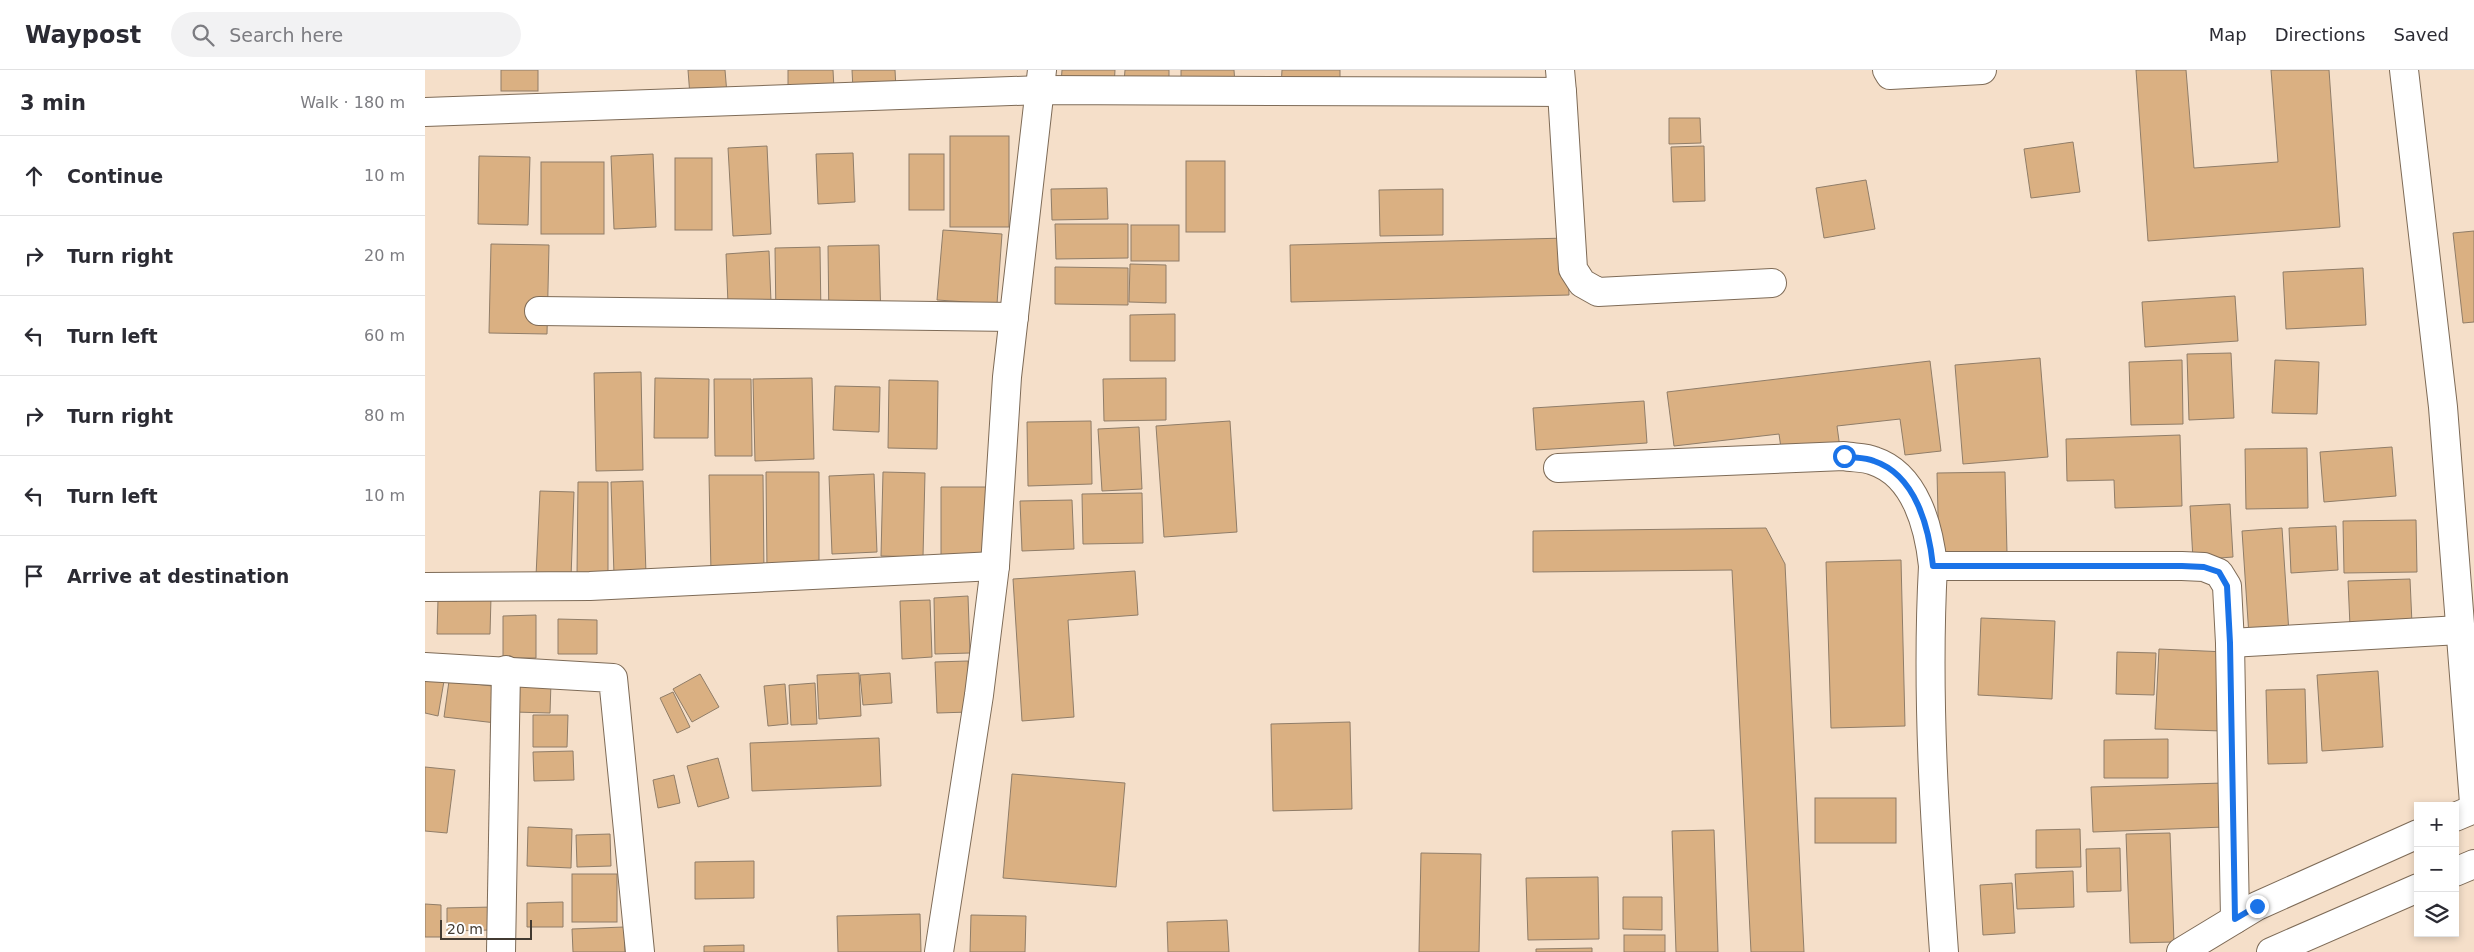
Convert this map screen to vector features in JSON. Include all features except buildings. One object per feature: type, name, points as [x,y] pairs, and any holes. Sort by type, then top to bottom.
[{"type":"street","points":[[1887,70],[1890,75],[1982,70]]},
{"type":"street","points":[[2404,70],[2443,407],[2474,803]]},
{"type":"street","points":[[939,952],[979,695],[995,566],[1007,377],[1041,80]]},
{"type":"street","points":[[425,112],[1041,80],[1561,81],[1573,269],[1582,283],[1598,292],[1772,283]]},
{"type":"street","points":[[539,310],[1014,317]]},
{"type":"street","points":[[1558,468],[1844,456],[1874,460],[1902,476],[1929,533],[1933,566],[1932,690],[1934,788],[1944,952]]},
{"type":"street","points":[[1933,566],[2118,565],[2204,567],[2219,572],[2227,586],[2230,643],[2235,919]]},
{"type":"street","points":[[425,587],[590,586],[995,566]]},
{"type":"street","points":[[2230,643],[2460,630]]},
{"type":"street","points":[[425,667],[506,670],[613,678],[640,952]]},
{"type":"street","points":[[501,952],[506,670]]},
{"type":"street","points":[[2459,815],[2474,809]]},
{"type":"street","points":[[2181,952],[2257,906],[2414,836]]},
{"type":"street","points":[[2459,870],[2474,864]]},
{"type":"street","points":[[2271,952],[2414,890]]},
{"type":"route","points":[[1844,456],[1874,460],[1902,476],[1929,533],[1933,566],[2182,566],[2204,567],[2219,572],[2227,586],[2230,643],[2235,919],[2257,906]]}]
